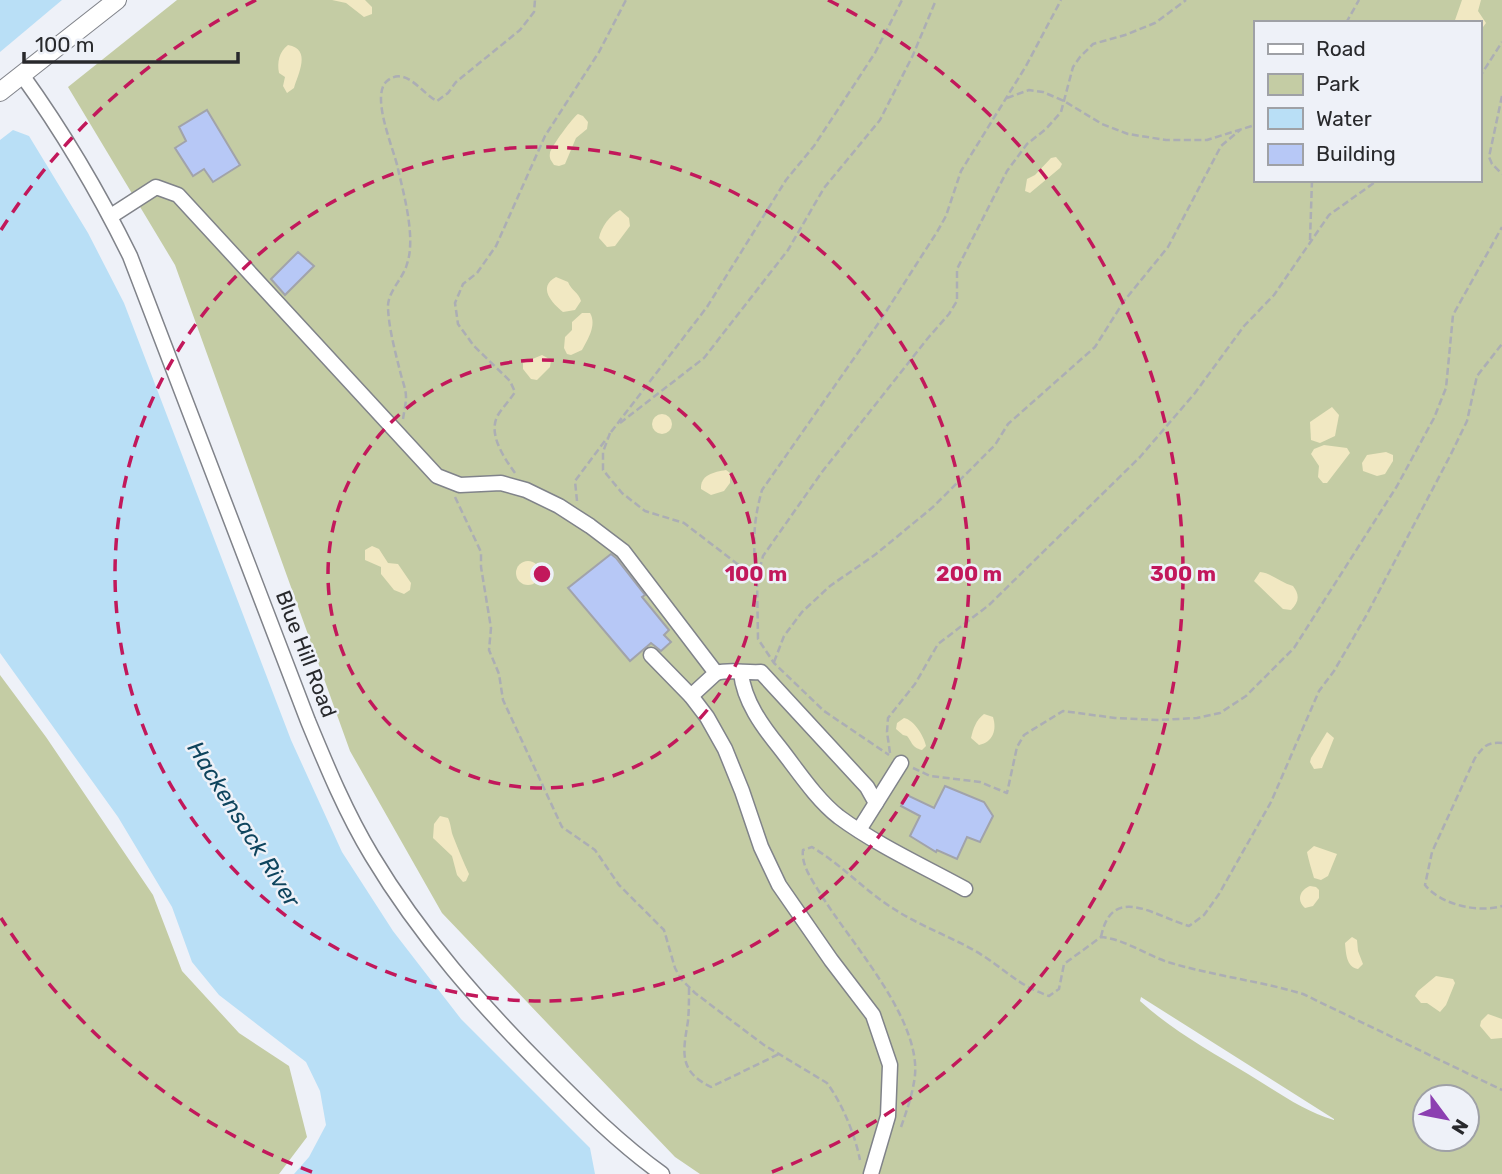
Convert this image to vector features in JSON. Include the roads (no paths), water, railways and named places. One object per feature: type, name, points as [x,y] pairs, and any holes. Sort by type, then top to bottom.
[{"type":"main road","points":[[0,92],[117,0]]},
{"type":"street","name":"Blue Hill Road","points":[[22,75],[46,108],[111,216],[147,295],[313,732],[336,787],[371,855],[407,910],[447,962],[506,1030],[583,1107],[662,1174]]},
{"type":"street","points":[[111,216],[156,187],[178,195],[421,459],[442,478],[460,485],[501,483],[526,490],[559,506],[590,526],[624,551],[716,673]]},
{"type":"street","points":[[651,655],[691,696],[707,717],[725,749],[743,791],[761,846],[779,885],[873,1015],[890,1065],[888,1116],[865,1169]]},
{"type":"street","points":[[691,696],[716,673],[729,670],[741,673],[761,672],[867,787],[876,803]]},
{"type":"street","points":[[741,673],[743,692],[770,736],[837,815],[965,889]]},
{"type":"street","points":[[859,830],[901,763]]},
{"type":"water","points":[[0,0],[62,0],[0,52]]},
{"type":"water","name":"Hackensack River","points":[[13,130],[29,136],[88,233],[124,303],[291,740],[342,852],[393,931],[461,1019],[590,1148],[595,1174],[294,1174],[309,1157],[326,1125],[320,1091],[306,1062],[219,995],[192,962],[172,907],[118,817],[0,653],[0,140]]}]
